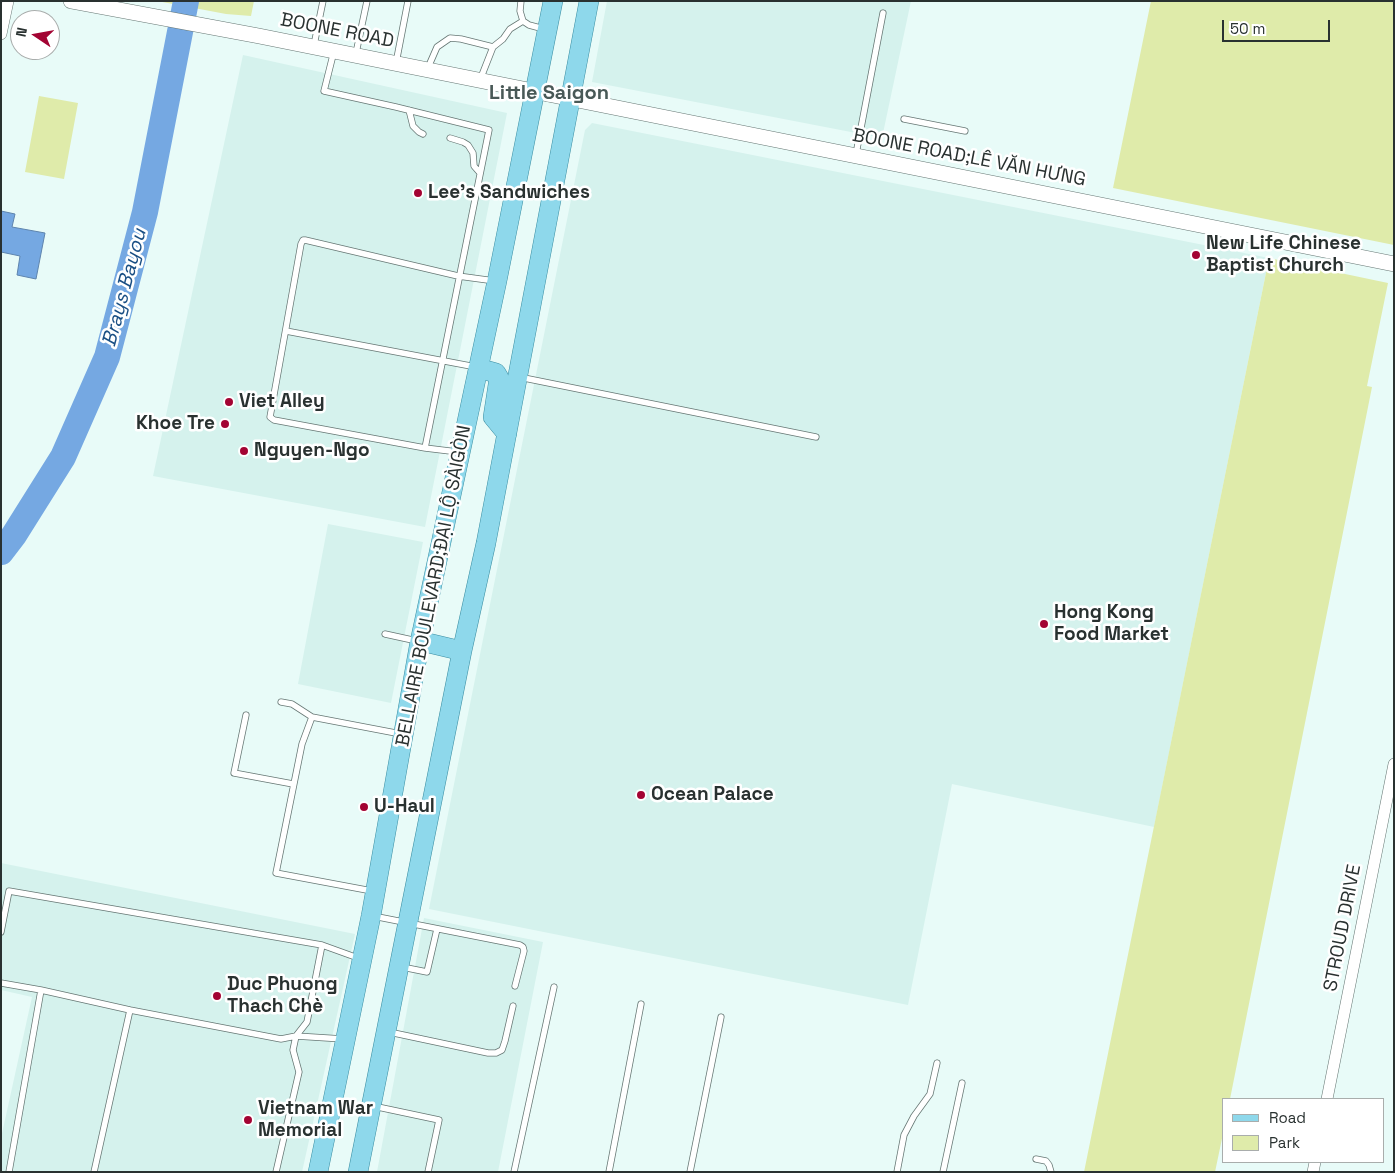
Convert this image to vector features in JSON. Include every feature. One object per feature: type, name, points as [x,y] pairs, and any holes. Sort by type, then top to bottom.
[{"type":"main road","name":"BELLAIRE BOULEVARD;ĐẠI LỘ SÀIGÒN","points":[[318,1172],[371,916],[420,641],[497,281],[554,1]]},
{"type":"main road","points":[[358,1172],[462,651],[486,543],[589,1]]},
{"type":"main road","points":[[478,368],[496,372],[499,378],[493,417],[507,434]]},
{"type":"main road","points":[[420,641],[462,651]]},
{"type":"street","points":[[1,34],[8,1]]},
{"type":"street","name":"BOONE ROAD","points":[[71,1],[228,30],[536,92]]},
{"type":"street","name":"BOONE ROAD;LÊ VĂN HƯNG","points":[[536,92],[1394,264]]},
{"type":"street","name":"STROUD DRIVE","points":[[1327,1098],[1394,766]]},
{"type":"lane","points":[[313,47],[323,1]]},
{"type":"lane","points":[[355,56],[367,1]]},
{"type":"lane","points":[[396,64],[408,1]]},
{"type":"lane","points":[[521,1],[520,11],[523,21],[529,25],[548,30]]},
{"type":"lane","points":[[856,156],[883,13]]},
{"type":"lane","points":[[479,81],[493,47],[503,39],[510,29],[523,21]]},
{"type":"lane","points":[[427,70],[437,47],[450,38],[493,47]]},
{"type":"lane","points":[[334,51],[324,91],[489,130],[458,276],[425,448]]},
{"type":"lane","points":[[409,110],[413,126],[423,134]]},
{"type":"lane","points":[[904,119],[965,131]]},
{"type":"lane","points":[[450,138],[468,145],[473,153],[474,166],[480,173]]},
{"type":"lane","points":[[460,452],[425,448],[274,420],[270,417],[303,240],[458,276],[497,281]]},
{"type":"lane","points":[[286,331],[478,368]]},
{"type":"lane","points":[[517,376],[816,437]]},
{"type":"lane","points":[[385,634],[420,641]]},
{"type":"lane","points":[[281,702],[292,704],[312,717],[404,735]]},
{"type":"lane","points":[[246,716],[234,773],[293,784]]},
{"type":"lane","points":[[312,717],[302,744],[276,873],[374,892]]},
{"type":"lane","points":[[1,932],[9,891],[322,944],[361,959]]},
{"type":"lane","points":[[371,916],[523,947],[524,950],[515,986]]},
{"type":"lane","points":[[400,966],[427,972],[437,929]]},
{"type":"lane","points":[[276,1172],[299,1072],[293,1050],[296,1036],[307,1022],[322,944]]},
{"type":"lane","points":[[1,983],[281,1039],[296,1036],[345,1039]]},
{"type":"lane","points":[[514,1172],[554,987]]},
{"type":"lane","points":[[9,1172],[41,990]]},
{"type":"lane","points":[[609,1172],[641,1004]]},
{"type":"lane","points":[[387,1031],[488,1053],[496,1053],[502,1050],[513,1006]]},
{"type":"lane","points":[[94,1172],[130,1010]]},
{"type":"lane","points":[[690,1172],[722,1017]]},
{"type":"lane","points":[[897,1172],[904,1135],[914,1116],[930,1094],[937,1063]]},
{"type":"lane","points":[[943,1172],[962,1083]]},
{"type":"lane","points":[[371,1106],[439,1120],[428,1172]]},
{"type":"lane","points":[[1036,1159],[1046,1161],[1050,1165],[1051,1172]]},
{"type":"shaded area","points":[[607,1],[911,1],[882,138],[592,82]]},
{"type":"shaded area","points":[[243,55],[507,113],[425,527],[153,476]]},
{"type":"shaded area","points":[[592,123],[1269,258],[1154,827],[952,784],[908,1005],[429,909],[585,130]]},
{"type":"shaded area","points":[[328,524],[423,542],[391,703],[298,684]]},
{"type":"shaded area","points":[[1,863],[355,934],[302,1172],[1,1172],[1,1138],[32,997],[1,990]]},
{"type":"shaded area","points":[[424,918],[543,942],[498,1172],[377,1172]]},
{"type":"green space","points":[[157,1],[254,1],[251,16],[226,14]]},
{"type":"green space","points":[[1151,1],[1394,1],[1394,245],[1113,188]]},
{"type":"green space","points":[[39,96],[78,103],[64,179],[25,172]]},
{"type":"green space","points":[[1269,258],[1388,283],[1367,386],[1372,387],[1230,1098],[1222,1098],[1222,1139],[1215,1172],[1084,1172]]},
{"type":"water","points":[[1,211],[15,214],[12,227],[45,233],[36,279],[17,275],[20,256],[1,252]]},
{"type":"waterway","name":"Brays Bayou","points":[[1,552],[14,535],[63,457],[107,357],[145,212],[186,1]]},
{"type":"place","name":"Lee's Sandwiches","points":[[418,193]]},
{"type":"place","name":"New Life Chinese Baptist Church","points":[[1196,255]]},
{"type":"place","name":"Viet Alley","points":[[229,402]]},
{"type":"place","name":"Khoe Tre","points":[[225,424]]},
{"type":"place","name":"Nguyen-Ngo","points":[[244,451]]},
{"type":"place","name":"Hong Kong Food Market","points":[[1044,624]]},
{"type":"place","name":"Ocean Palace","points":[[641,795]]},
{"type":"place","name":"U-Haul","points":[[364,807]]},
{"type":"place","name":"Duc Phuong Thach Chè","points":[[217,996]]},
{"type":"place","name":"Vietnam War Memorial","points":[[248,1120]]},
{"type":"district","name":"Little Saigon","points":[[549,94]]}]
